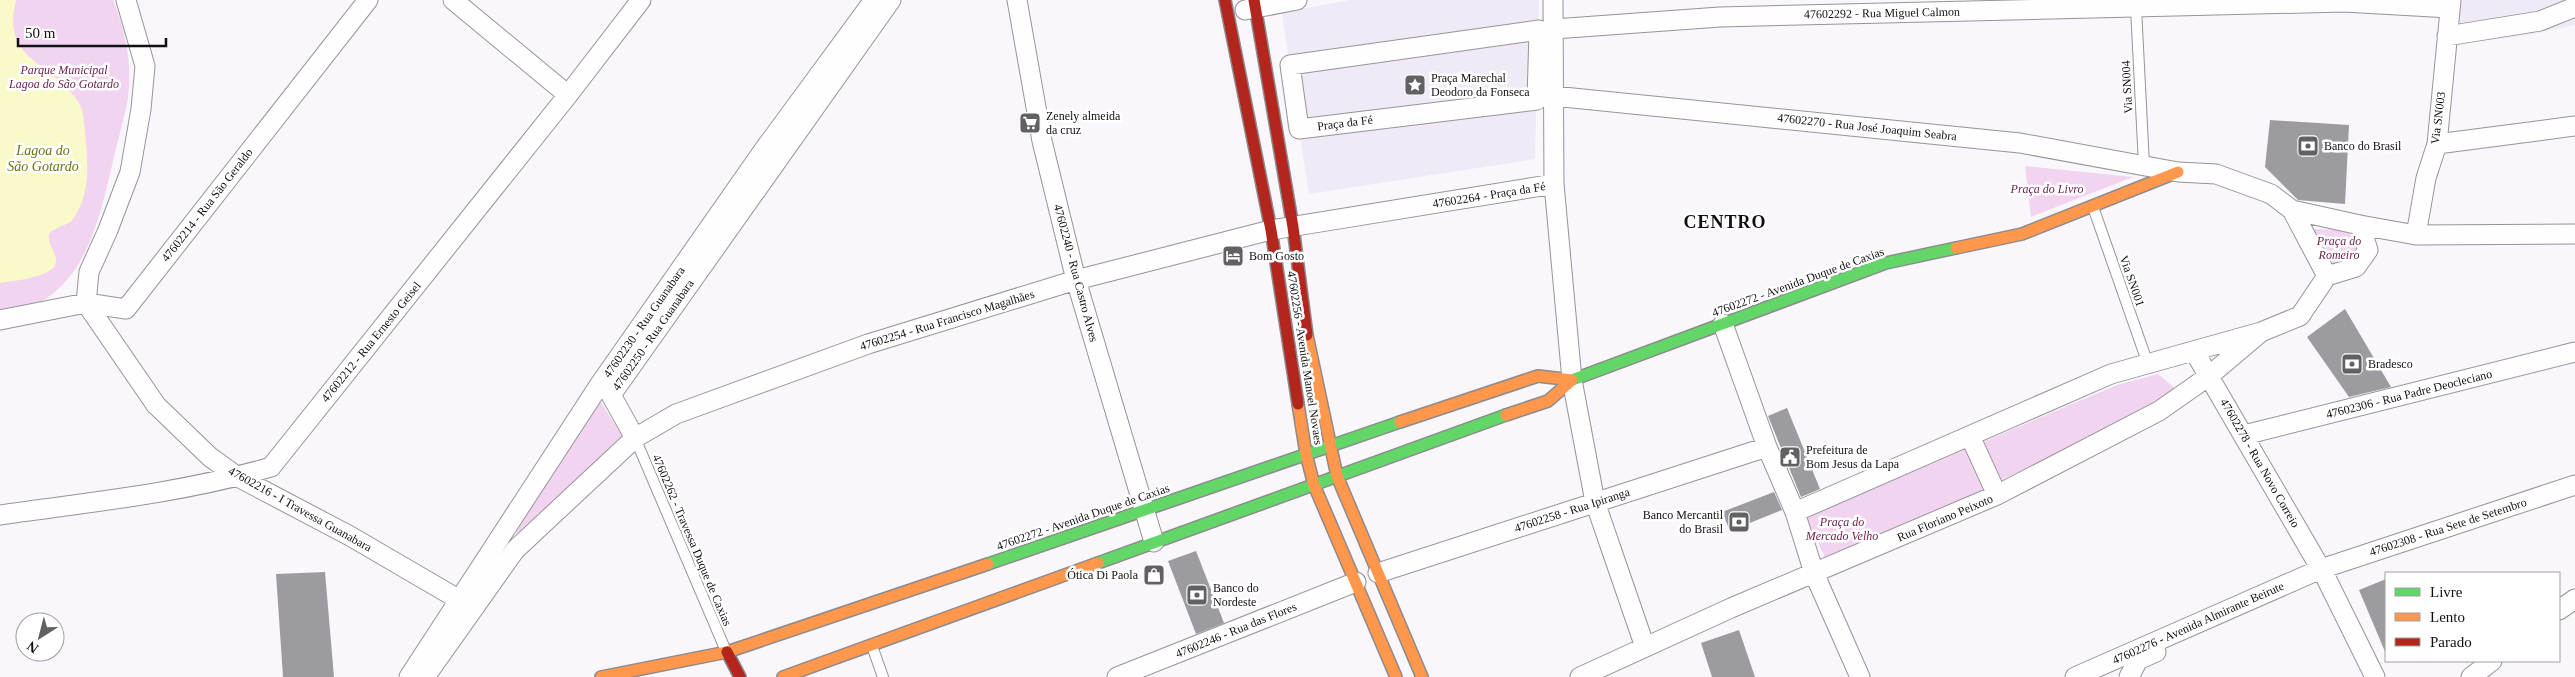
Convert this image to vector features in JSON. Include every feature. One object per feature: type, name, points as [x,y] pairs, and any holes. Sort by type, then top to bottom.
[{"type":"street","points":[[86,304],[89,272],[108,230],[130,172],[141,109],[145,66],[126,0]]},
{"type":"street","name":"47602214 - Rua São Geraldo","points":[[0,320],[86,304],[126,309],[368,0]]},
{"type":"street","points":[[453,0],[568,95]]},
{"type":"street","name":"47602212 - Rua Ernesto Geisel","points":[[0,515],[150,494],[238,477],[271,467],[568,95],[641,0]]},
{"type":"street","name":"47602230 - Rua Guanabara","points":[[409,677],[458,599],[606,389],[763,151],[874,0]]},
{"type":"street","name":"47602250 - Rua Guanabara","points":[[635,438],[606,389],[891,0]]},
{"type":"street","name":"47602240 - Rua Castro Alves","points":[[1017,0],[1042,141],[1076,280],[1154,542]]},
{"type":"street","points":[[1226,6],[1298,0]]},
{"type":"street","name":"47602264 - Praça da Fé","points":[[1271,230],[1554,184],[1553,0]]},
{"type":"street","name":"47602292 - Rua Miguel Calmon","points":[[1554,29],[1720,17],[2092,4],[2136,8],[2344,2],[2451,4]]},
{"type":"street","name":"Via SN003","points":[[2416,235],[2426,178],[2437,144],[2451,4]]},
{"type":"street","name":"47602256 - Avenida Manoel Novaes","points":[[1255,5],[1293,227],[1307,339],[1337,476],[1422,677]]},
{"type":"street","name":"47602256 - Avenida Manoel Novaes","points":[[1226,6],[1271,230],[1306,454],[1314,484],[1396,677]]},
{"type":"street","points":[[2447,36],[2540,21],[2575,7]]},
{"type":"street","name":"Praça da Fé","points":[[1539,30],[1539,41],[1537,100],[1299,129],[1290,65],[1539,30]]},
{"type":"street","name":"47602270 - Rua José Joaquim Seabra","points":[[1553,96],[2020,143],[2178,172],[2216,174],[2240,181],[2271,194],[2292,210]]},
{"type":"street","points":[[2437,144],[2575,126]]},
{"type":"street","name":"47602272 - Avenida Duque de Caxias","points":[[783,677],[1337,476],[1413,446],[1548,401],[1572,380],[1886,263],[2022,234],[2178,172]]},
{"type":"street","points":[[1554,184],[1572,380],[1595,502],[1645,647]]},
{"type":"street","points":[[2292,210],[2327,276],[2356,267],[2368,250],[2360,225]]},
{"type":"street","points":[[2292,210],[2416,235],[2575,234]]},
{"type":"street","name":"47602254 - Rua Francisco Magalhães","points":[[635,438],[676,414],[868,344],[1076,280],[1271,230]]},
{"type":"street","name":"Rua Floriano Peixoto","points":[[1795,512],[2111,374],[2261,332],[2300,316],[2327,276]]},
{"type":"street","name":"47602216 - I Travessa Guanabara","points":[[86,304],[156,405],[196,444],[238,477],[350,536],[458,599]]},
{"type":"street","points":[[1723,324],[1767,448],[1795,512],[1814,573],[1860,677]]},
{"type":"street","name":"Rua Floriano Peixoto","points":[[1580,677],[1814,573],[1997,495],[2159,412],[2209,376],[2261,332]]},
{"type":"street","name":"47602278 - Rua Novo Correio","points":[[2194,350],[2323,573],[2375,677]]},
{"type":"street","name":"47602306 - Rua Padre Deocleciano","points":[[2244,435],[2575,352]]},
{"type":"street","name":"47602272 - Avenida Duque de Caxias","points":[[601,677],[726,652],[866,607],[1306,454],[1538,376],[1572,380]]},
{"type":"street","points":[[1970,436],[1997,495]]},
{"type":"street","points":[[425,677],[515,550],[635,438]]},
{"type":"street","name":"47602258 - Rua Ipiranga","points":[[1378,573],[1767,448]]},
{"type":"street","name":"47602308 - Rua Sete de Setembro","points":[[2323,573],[2575,485]]},
{"type":"street","points":[[2323,573],[2575,494]]},
{"type":"street","name":"47602276 - Avenida Almirante Beirute","points":[[2075,677],[2136,656],[2323,573]]},
{"type":"street","name":"47602246 - Rua das Flores","points":[[1116,677],[1356,582]]},
{"type":"street","points":[[2560,609],[2575,599]]},
{"type":"street","points":[[726,652],[740,677]]},
{"type":"street","points":[[2129,677],[2136,656]]},
{"type":"street","points":[[2471,677],[2491,662]]},
{"type":"lane","name":"Via SN004","points":[[2136,8],[2144,165]]},
{"type":"lane","name":"Via SN001","points":[[2093,206],[2148,364]]},
{"type":"lane","name":"47602262 - Travessa Duque de Caxias","points":[[635,438],[726,652]]},
{"type":"lane","points":[[871,645],[883,677]]},
{"type":"green space","name":"Parque Municipal Lagoa do São Gotardo","points":[[0,0],[113,0],[126,42],[129,75],[125,111],[100,214],[85,253],[61,287],[44,300],[28,307],[0,313]]},
{"type":"green space","name":"Praça do Livro","points":[[2025,166],[2133,177],[2031,217]]},
{"type":"green space","name":"Praça do Romeiro","points":[[2311,229],[2346,230],[2357,242],[2357,252],[2349,260],[2336,265],[2329,261]]},
{"type":"green space","name":"Praça do Mercado Velho","points":[[2158,374],[2177,390],[2157,405],[1828,564],[1806,517],[2117,385]]},
{"type":"green space","points":[[600,401],[623,437],[518,536],[516,527]]},
{"type":"shaded area","name":"Praça Marechal Deodoro da Fonseca","points":[[1350,0],[1539,0],[1535,159],[1309,194],[1282,13]]},
{"type":"shaded area","points":[[2461,0],[2575,0],[2575,25],[2523,36],[2455,44]]},
{"type":"water","name":"Lagoa do São Gotardo","points":[[0,0],[16,0],[13,20],[15,36],[22,48],[31,58],[66,87],[79,104],[84,120],[87,177],[83,198],[72,221],[49,234],[49,241],[56,257],[54,266],[49,271],[33,277],[0,283]]},
{"type":"building","name":"Banco do Brasil","points":[[2270,120],[2349,125],[2345,204],[2298,200],[2265,167]]},
{"type":"building","name":"Bradesco","points":[[2345,309],[2391,387],[2349,397],[2307,337]]},
{"type":"building","name":"Prefeitura de Bom Jesus da Lapa","points":[[1787,408],[1820,489],[1801,497],[1768,416]]},
{"type":"building","name":"Banco Mercantil do Brasil","points":[[1774,492],[1782,510],[1730,531],[1722,512]]},
{"type":"building","name":"Banco do Nordeste","points":[[1196,551],[1224,623],[1196,634],[1168,561]]},
{"type":"building","points":[[325,572],[334,677],[283,677],[276,574]]},
{"type":"building","points":[[2385,579],[2385,652],[2359,590]]},
{"type":"building","points":[[1739,630],[1755,677],[1712,677],[1701,643]]},
{"type":"traffic: fast","points":[[1572,380],[1886,263],[1956,248]]},
{"type":"traffic: fast","points":[[1098,563],[1506,415]]},
{"type":"traffic: fast","points":[[988,564],[1400,422]]},
{"type":"traffic: slow","points":[[1956,248],[2022,234],[2178,172]]},
{"type":"traffic: slow","points":[[1307,335],[1337,476],[1422,677]]},
{"type":"traffic: slow","points":[[1400,422],[1538,376],[1572,380],[1548,401],[1506,415]]},
{"type":"traffic: slow","points":[[1298,404],[1306,454],[1314,485],[1396,677]]},
{"type":"traffic: slow","points":[[783,677],[1098,563]]},
{"type":"traffic: slow","points":[[601,677],[727,652],[988,564]]},
{"type":"traffic: jam","points":[[1225,0],[1271,230],[1298,404]]},
{"type":"traffic: jam","points":[[1254,0],[1293,227],[1307,335]]},
{"type":"traffic: jam","points":[[727,652],[740,677]]},
{"type":"place","name":"Praça Marechal Deodoro da Fonseca","points":[[1415,85]]},
{"type":"place","name":"Zenely almeida da cruz","points":[[1030,123]]},
{"type":"place","name":"Banco do Brasil","points":[[2308,146]]},
{"type":"place","name":"Bom Gosto","points":[[1233,256]]},
{"type":"place","name":"Bradesco","points":[[2352,364]]},
{"type":"place","name":"Prefeitura de Bom Jesus da Lapa","points":[[1790,457]]},
{"type":"place","name":"Banco Mercantil do Brasil","points":[[1739,522]]},
{"type":"place","name":"Ótica Di Paola","points":[[1154,575]]},
{"type":"place","name":"Banco do Nordeste","points":[[1197,595]]},
{"type":"district","name":"CENTRO","points":[[1725,222]]}]
